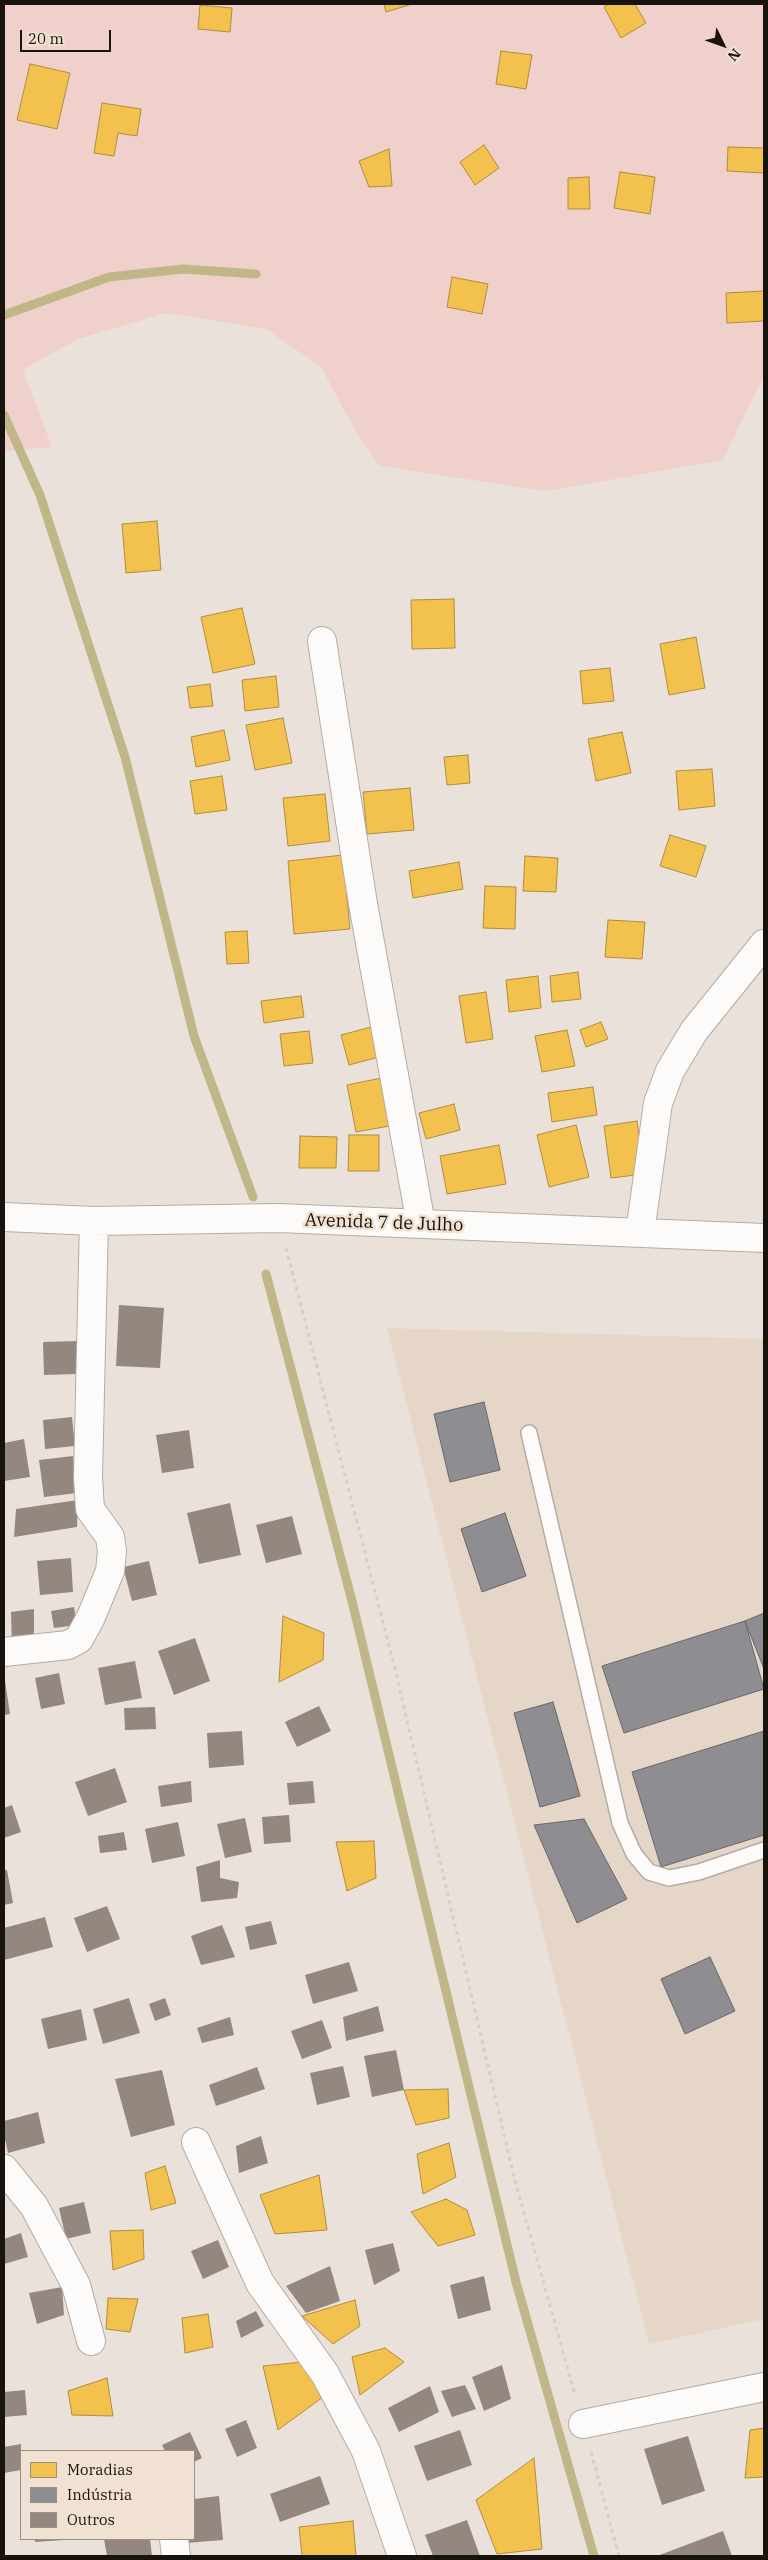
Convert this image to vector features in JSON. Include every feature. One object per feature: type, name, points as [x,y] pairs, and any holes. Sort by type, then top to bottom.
[{"type":"street","points":[[322,641],[364,904],[421,1224]]},
{"type":"street","points":[[640,1233],[658,1103],[670,1071],[694,1031],[764,944]]},
{"type":"street","name":"Avenida 7 de Julho","points":[[4,1217],[94,1221],[278,1218],[764,1238]]},
{"type":"street","points":[[4,1652],[68,1645],[78,1640],[91,1617],[110,1571],[112,1551],[110,1536],[90,1509],[88,1477],[94,1221]]},
{"type":"street","points":[[196,2142],[260,2283],[325,2374],[366,2451],[402,2556]]},
{"type":"street","points":[[4,2169],[34,2206],[76,2285],[92,2341]]},
{"type":"street","points":[[583,2424],[764,2387]]},
{"type":"street","points":[[174,2540],[176,2556]]},
{"type":"lane","points":[[529,1433],[620,1823],[634,1854],[649,1872],[670,1878],[699,1872],[764,1850]]},
{"type":"path","points":[[278,1218],[396,1669],[514,2177],[619,2556]]},
{"type":"shaded area","points":[[4,4],[764,4],[764,376],[723,460],[546,491],[379,466],[353,427],[321,367],[266,329],[166,313],[78,339],[23,370],[52,447],[4,451]]},
{"type":"shaded area","points":[[387,1328],[764,1339],[764,2319],[649,2344]]},
{"type":"building: Moradias","points":[[384,4],[412,4],[386,12]]},
{"type":"building: Moradias","points":[[609,4],[635,4],[646,23],[621,38],[604,7]]},
{"type":"building: Moradias","points":[[200,5],[232,8],[230,32],[198,29]]},
{"type":"building: Moradias","points":[[501,51],[532,55],[526,89],[496,84]]},
{"type":"building: Moradias","points":[[30,64],[70,73],[57,129],[17,120]]},
{"type":"building: Moradias","points":[[102,103],[141,109],[137,136],[118,133],[114,156],[94,153]]},
{"type":"building: Moradias","points":[[484,145],[499,168],[475,185],[460,162]]},
{"type":"building: Moradias","points":[[728,147],[764,148],[764,173],[727,171]]},
{"type":"building: Moradias","points":[[389,149],[392,186],[369,187],[359,161]]},
{"type":"building: Moradias","points":[[620,172],[655,177],[650,214],[614,208]]},
{"type":"building: Moradias","points":[[589,177],[590,209],[568,209],[568,178]]},
{"type":"building: Moradias","points":[[452,277],[488,284],[482,314],[447,307]]},
{"type":"building: Moradias","points":[[764,291],[764,321],[727,323],[726,293]]},
{"type":"building: Moradias","points":[[157,521],[161,570],[126,573],[122,524]]},
{"type":"building: Moradias","points":[[454,599],[455,648],[412,649],[411,600]]},
{"type":"building: Moradias","points":[[242,608],[255,664],[213,673],[201,617]]},
{"type":"building: Moradias","points":[[696,637],[705,688],[669,695],[660,644]]},
{"type":"building: Moradias","points":[[610,668],[614,701],[583,704],[580,671]]},
{"type":"building: Moradias","points":[[276,676],[279,707],[245,711],[242,680]]},
{"type":"building: Moradias","points":[[210,684],[213,706],[190,708],[187,687]]},
{"type":"building: Moradias","points":[[283,718],[292,763],[255,770],[246,725]]},
{"type":"building: Moradias","points":[[224,730],[230,760],[196,767],[191,737]]},
{"type":"building: Moradias","points":[[622,732],[631,773],[596,781],[588,739]]},
{"type":"building: Moradias","points":[[468,755],[470,783],[447,785],[444,757]]},
{"type":"building: Moradias","points":[[712,769],[715,806],[679,810],[676,771]]},
{"type":"building: Moradias","points":[[222,776],[227,810],[195,814],[190,781]]},
{"type":"building: Moradias","points":[[410,788],[414,830],[367,834],[363,792]]},
{"type":"building: Moradias","points":[[325,794],[330,841],[288,846],[283,798]]},
{"type":"building: Moradias","points":[[670,835],[706,846],[696,877],[660,866]]},
{"type":"building: Moradias","points":[[343,855],[350,929],[294,934],[288,861]]},
{"type":"building: Moradias","points":[[525,856],[558,858],[556,892],[523,891]]},
{"type":"building: Moradias","points":[[459,862],[463,889],[413,898],[409,871]]},
{"type":"building: Moradias","points":[[485,886],[516,887],[515,929],[483,928]]},
{"type":"building: Moradias","points":[[608,920],[645,922],[642,959],[605,957]]},
{"type":"building: Moradias","points":[[247,931],[249,963],[227,964],[225,932]]},
{"type":"building: Moradias","points":[[578,972],[581,999],[552,1002],[550,976]]},
{"type":"building: Moradias","points":[[538,976],[541,1008],[509,1012],[506,980]]},
{"type":"building: Moradias","points":[[486,992],[493,1039],[466,1043],[459,996]]},
{"type":"building: Moradias","points":[[301,996],[304,1017],[264,1023],[261,1001]]},
{"type":"building: Moradias","points":[[601,1022],[608,1039],[586,1047],[580,1030]]},
{"type":"building: Moradias","points":[[371,1027],[379,1057],[349,1065],[341,1035]]},
{"type":"building: Moradias","points":[[567,1030],[575,1066],[542,1072],[535,1036]]},
{"type":"building: Moradias","points":[[309,1031],[313,1063],[284,1066],[280,1034]]},
{"type":"building: Moradias","points":[[386,1077],[395,1125],[356,1132],[347,1085]]},
{"type":"building: Moradias","points":[[593,1087],[597,1115],[552,1122],[548,1093]]},
{"type":"building: Moradias","points":[[454,1104],[460,1130],[426,1139],[419,1113]]},
{"type":"building: Moradias","points":[[637,1121],[644,1174],[611,1178],[604,1126]]},
{"type":"building: Moradias","points":[[576,1125],[589,1177],[549,1187],[537,1135]]},
{"type":"building: Moradias","points":[[349,1135],[379,1135],[379,1171],[348,1171]]},
{"type":"building: Moradias","points":[[300,1136],[337,1137],[336,1168],[299,1168]]},
{"type":"building: Moradias","points":[[499,1145],[506,1184],[447,1194],[440,1156]]},
{"type":"building: Moradias","points":[[283,1616],[324,1633],[323,1660],[279,1682]]},
{"type":"building: Moradias","points":[[374,1841],[376,1878],[347,1891],[336,1842]]},
{"type":"building: Moradias","points":[[448,2089],[449,2118],[416,2125],[404,2090]]},
{"type":"building: Moradias","points":[[449,2143],[456,2177],[423,2194],[417,2154]]},
{"type":"building: Moradias","points":[[165,2166],[176,2203],[151,2210],[145,2173]]},
{"type":"building: Moradias","points":[[319,2175],[327,2230],[275,2234],[260,2195]]},
{"type":"building: Moradias","points":[[446,2199],[467,2210],[475,2235],[438,2246],[411,2212]]},
{"type":"building: Moradias","points":[[143,2230],[144,2259],[113,2270],[110,2231]]},
{"type":"building: Moradias","points":[[108,2298],[138,2299],[130,2332],[106,2329]]},
{"type":"building: Moradias","points":[[355,2300],[360,2326],[333,2344],[302,2316]]},
{"type":"building: Moradias","points":[[208,2314],[213,2347],[185,2353],[182,2318]]},
{"type":"building: Moradias","points":[[385,2348],[404,2362],[360,2395],[352,2357]]},
{"type":"building: Moradias","points":[[302,2362],[323,2397],[278,2430],[263,2366]]},
{"type":"building: Moradias","points":[[107,2378],[113,2416],[72,2415],[68,2391]]},
{"type":"building: Moradias","points":[[764,2428],[764,2477],[745,2478],[750,2430]]},
{"type":"building: Moradias","points":[[534,2458],[542,2549],[497,2554],[476,2500]]},
{"type":"building: Moradias","points":[[353,2521],[356,2556],[302,2556],[299,2527]]},
{"type":"building: Indústria","points":[[484,1402],[500,1470],[450,1482],[434,1414]]},
{"type":"building: Indústria","points":[[505,1513],[526,1576],[482,1592],[461,1529]]},
{"type":"building: Indústria","points":[[764,1613],[764,1669],[745,1621]]},
{"type":"building: Indústria","points":[[745,1621],[764,1689],[624,1733],[602,1666]]},
{"type":"building: Indústria","points":[[553,1702],[580,1796],[540,1807],[514,1713]]},
{"type":"building: Indústria","points":[[764,1731],[764,1835],[661,1867],[632,1772]]},
{"type":"building: Indústria","points":[[584,1819],[627,1899],[577,1923],[534,1825]]},
{"type":"building: Indústria","points":[[710,1957],[735,2011],[685,2034],[661,1979]]},
{"type":"building: Outros","points":[[119,1305],[164,1308],[160,1368],[116,1366]]},
{"type":"building: Outros","points":[[77,1341],[78,1374],[44,1375],[43,1342]]},
{"type":"building: Outros","points":[[72,1417],[75,1446],[45,1449],[43,1420]]},
{"type":"building: Outros","points":[[189,1430],[194,1468],[162,1473],[156,1435]]},
{"type":"building: Outros","points":[[24,1439],[30,1477],[4,1481],[4,1443]]},
{"type":"building: Outros","points":[[73,1456],[77,1493],[44,1497],[39,1460]]},
{"type":"building: Outros","points":[[78,1500],[77,1527],[14,1537],[16,1509]]},
{"type":"building: Outros","points":[[230,1503],[241,1555],[199,1564],[187,1513]]},
{"type":"building: Outros","points":[[292,1516],[302,1554],[266,1563],[256,1525]]},
{"type":"building: Outros","points":[[71,1558],[73,1592],[40,1595],[37,1561]]},
{"type":"building: Outros","points":[[149,1561],[157,1595],[132,1601],[123,1567]]},
{"type":"building: Outros","points":[[74,1607],[77,1625],[54,1628],[51,1611]]},
{"type":"building: Outros","points":[[34,1609],[34,1644],[12,1647],[11,1612]]},
{"type":"building: Outros","points":[[195,1638],[210,1681],[174,1695],[158,1651]]},
{"type":"building: Outros","points":[[135,1661],[142,1698],[105,1705],[98,1668]]},
{"type":"building: Outros","points":[[59,1673],[65,1704],[41,1709],[35,1678]]},
{"type":"building: Outros","points":[[4,1682],[10,1714],[4,1715]]},
{"type":"building: Outros","points":[[319,1706],[331,1731],[297,1747],[285,1722]]},
{"type":"building: Outros","points":[[155,1707],[156,1729],[125,1730],[124,1708]]},
{"type":"building: Outros","points":[[242,1731],[244,1765],[209,1768],[207,1733]]},
{"type":"building: Outros","points":[[115,1768],[127,1802],[88,1816],[75,1782]]},
{"type":"building: Outros","points":[[191,1781],[192,1802],[161,1807],[158,1786]]},
{"type":"building: Outros","points":[[313,1781],[315,1803],[289,1805],[287,1783]]},
{"type":"building: Outros","points":[[12,1805],[21,1832],[4,1838],[4,1808]]},
{"type":"building: Outros","points":[[289,1815],[291,1842],[264,1844],[262,1817]]},
{"type":"building: Outros","points":[[245,1818],[252,1852],[225,1858],[217,1824]]},
{"type":"building: Outros","points":[[178,1822],[185,1856],[152,1863],[145,1829]]},
{"type":"building: Outros","points":[[124,1832],[127,1850],[100,1853],[98,1836]]},
{"type":"building: Outros","points":[[220,1860],[220,1878],[239,1882],[237,1898],[201,1902],[196,1867]]},
{"type":"building: Outros","points":[[4,1870],[7,1870],[13,1903],[4,1905]]},
{"type":"building: Outros","points":[[107,1906],[120,1939],[87,1952],[74,1918]]},
{"type":"building: Outros","points":[[45,1917],[53,1947],[4,1960],[4,1928]]},
{"type":"building: Outros","points":[[271,1921],[277,1944],[250,1950],[245,1927]]},
{"type":"building: Outros","points":[[222,1925],[235,1957],[201,1965],[191,1936]]},
{"type":"building: Outros","points":[[349,1962],[358,1991],[313,2004],[305,1975]]},
{"type":"building: Outros","points":[[129,1998],[140,2033],[103,2044],[93,2009]]},
{"type":"building: Outros","points":[[165,1998],[171,2015],[155,2021],[149,2004]]},
{"type":"building: Outros","points":[[378,2006],[384,2031],[346,2041],[343,2017]]},
{"type":"building: Outros","points":[[81,2009],[87,2040],[48,2049],[41,2019]]},
{"type":"building: Outros","points":[[230,2017],[234,2035],[202,2043],[197,2028]]},
{"type":"building: Outros","points":[[322,2020],[332,2048],[302,2059],[291,2031]]},
{"type":"building: Outros","points":[[396,2050],[404,2090],[372,2097],[364,2056]]},
{"type":"building: Outros","points":[[343,2066],[350,2097],[317,2105],[310,2073]]},
{"type":"building: Outros","points":[[257,2067],[265,2089],[216,2106],[209,2085]]},
{"type":"building: Outros","points":[[162,2070],[175,2125],[131,2137],[115,2079]]},
{"type":"building: Outros","points":[[38,2112],[45,2143],[8,2153],[4,2135],[4,2121]]},
{"type":"building: Outros","points":[[261,2136],[268,2163],[239,2173],[236,2146]]},
{"type":"building: Outros","points":[[84,2202],[91,2233],[66,2239],[59,2208]]},
{"type":"building: Outros","points":[[21,2233],[28,2257],[4,2264],[4,2239]]},
{"type":"building: Outros","points":[[218,2240],[229,2267],[203,2279],[191,2251]]},
{"type":"building: Outros","points":[[393,2243],[400,2271],[374,2285],[365,2250]]},
{"type":"building: Outros","points":[[330,2266],[340,2301],[306,2313],[286,2286]]},
{"type":"building: Outros","points":[[484,2276],[491,2310],[458,2319],[450,2285]]},
{"type":"building: Outros","points":[[62,2287],[64,2315],[37,2324],[29,2293]]},
{"type":"building: Outros","points":[[256,2311],[264,2326],[241,2338],[236,2321]]},
{"type":"building: Outros","points":[[502,2365],[511,2399],[484,2411],[472,2377]]},
{"type":"building: Outros","points":[[465,2385],[476,2409],[452,2417],[441,2391]]},
{"type":"building: Outros","points":[[430,2386],[439,2412],[399,2432],[388,2408]]},
{"type":"building: Outros","points":[[25,2390],[27,2415],[4,2417],[4,2392]]},
{"type":"building: Outros","points":[[246,2420],[257,2448],[237,2457],[225,2429]]},
{"type":"building: Outros","points":[[460,2430],[472,2465],[427,2481],[414,2446]]},
{"type":"building: Outros","points":[[190,2432],[202,2458],[195,2462],[195,2450],[164,2450],[162,2445]]},
{"type":"building: Outros","points":[[688,2436],[705,2491],[662,2505],[644,2449]]},
{"type":"building: Outros","points":[[21,2444],[20,2470],[4,2473],[4,2447]]},
{"type":"building: Outros","points":[[320,2476],[330,2504],[280,2522],[270,2494]]},
{"type":"building: Outros","points":[[219,2496],[223,2540],[186,2543],[186,2540],[195,2540],[195,2499]]},
{"type":"building: Outros","points":[[467,2520],[480,2556],[433,2556],[425,2535]]},
{"type":"building: Outros","points":[[723,2531],[732,2556],[657,2556]]},
{"type":"building: Outros","points":[[35,2540],[64,2540],[35,2542]]},
{"type":"building: Outros","points":[[104,2540],[150,2540],[152,2556],[107,2556]]},
{"type":"waterway","points":[[4,315],[109,277],[183,269],[256,274]]},
{"type":"waterway","points":[[4,415],[40,495],[125,757],[194,1036],[253,1197]]},
{"type":"waterway","points":[[266,1274],[352,1601],[516,2282],[594,2556]]}]
